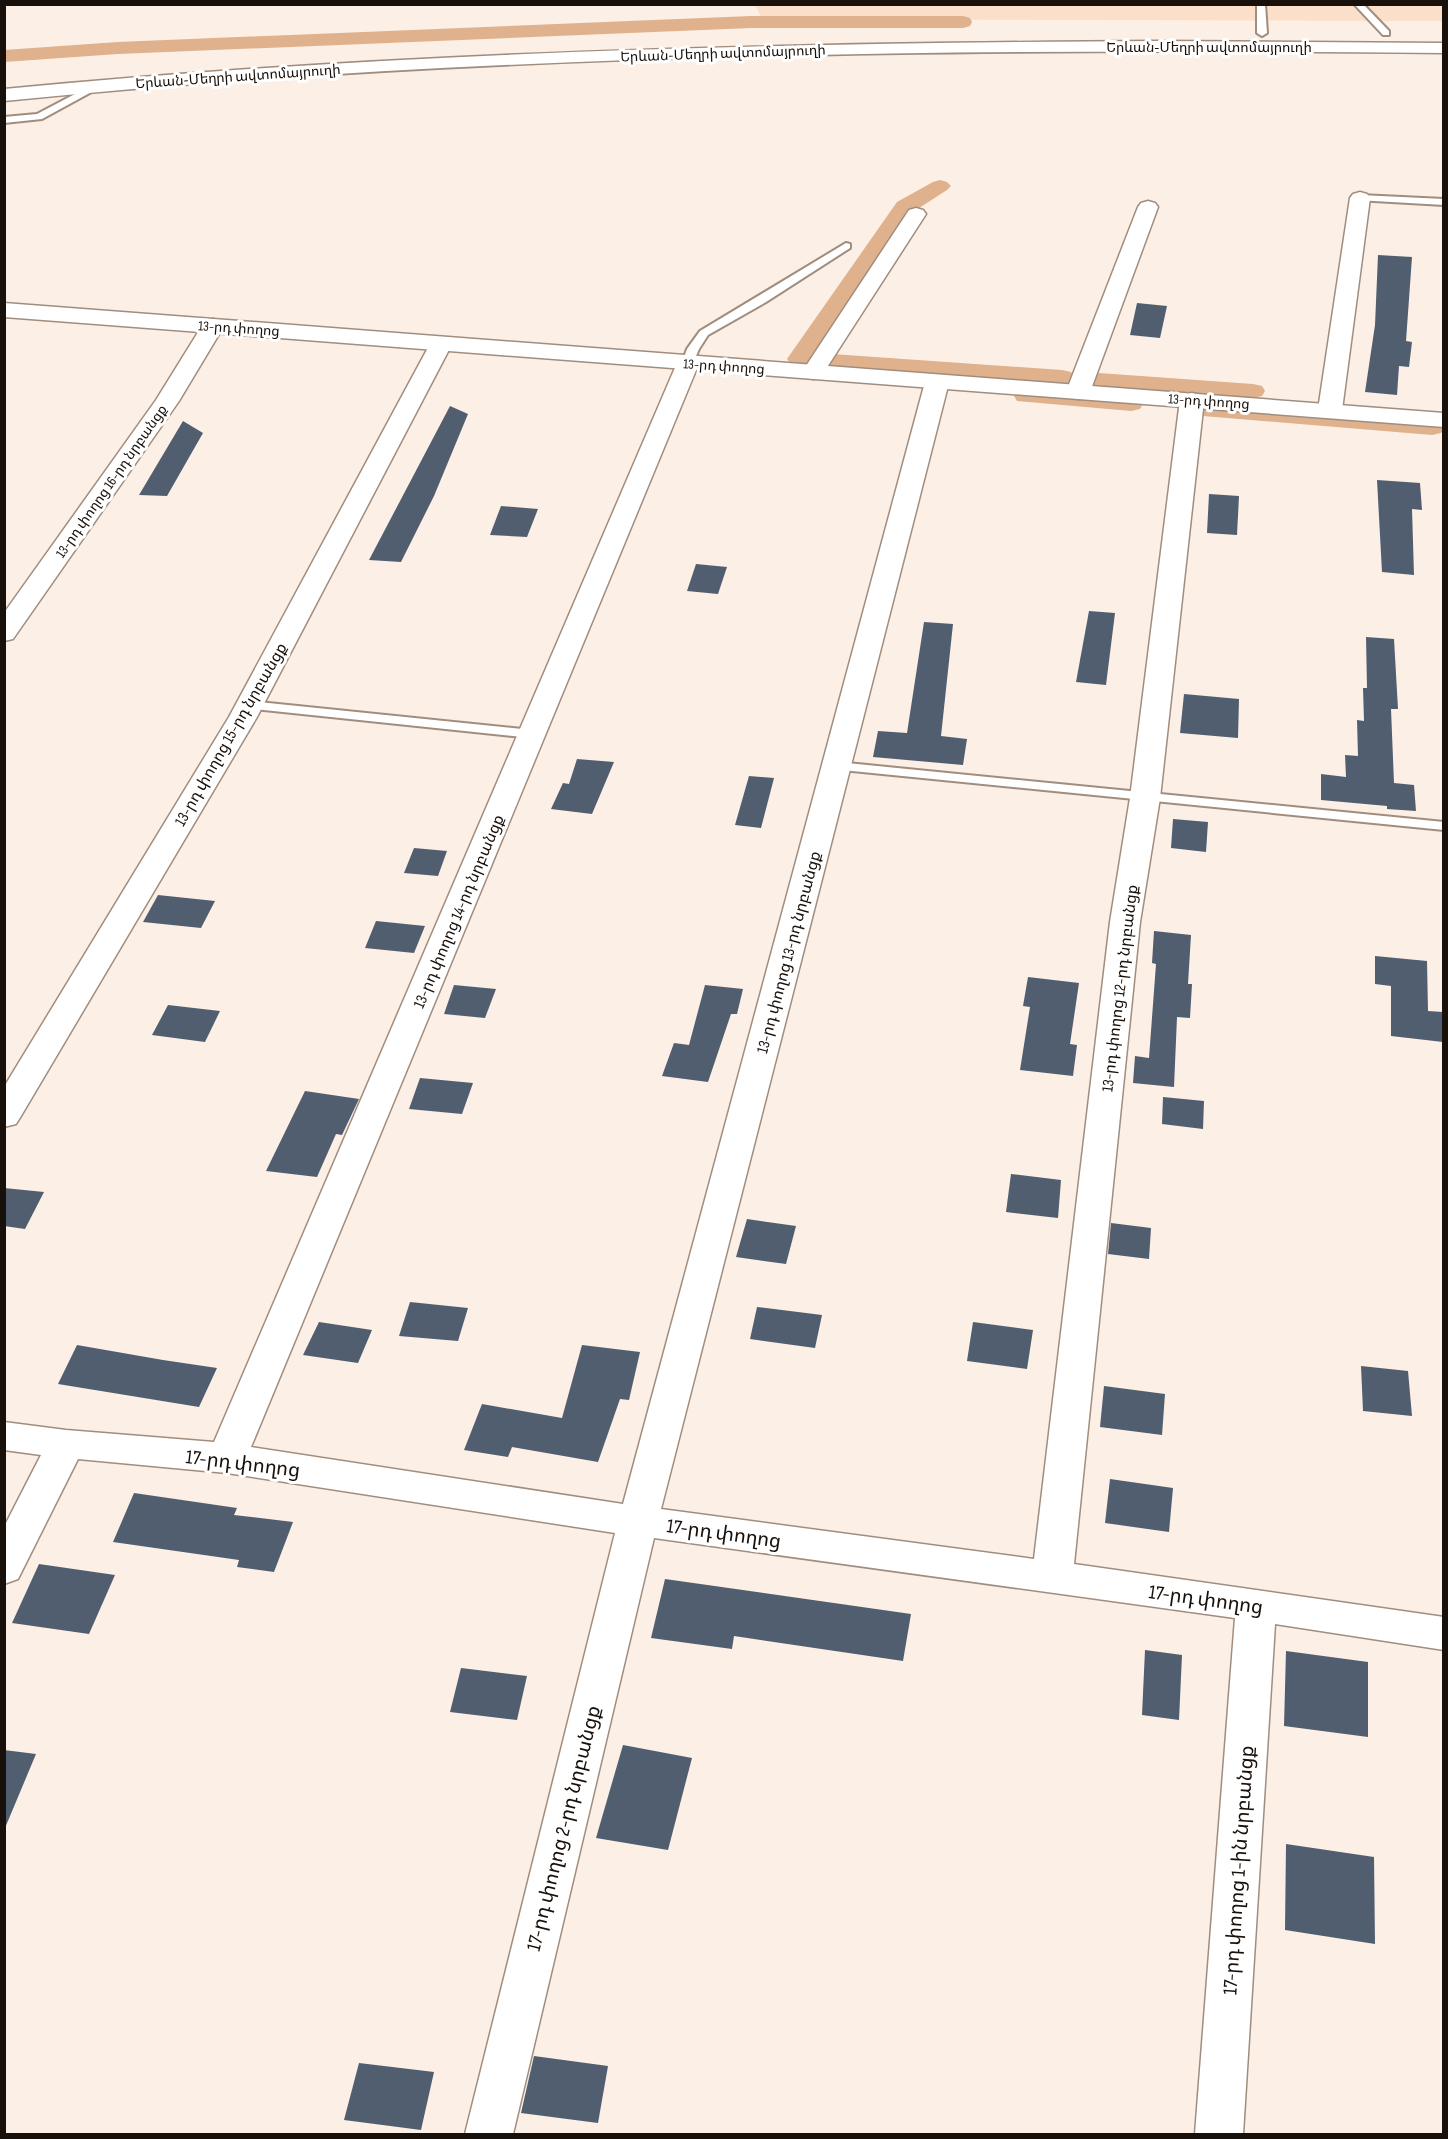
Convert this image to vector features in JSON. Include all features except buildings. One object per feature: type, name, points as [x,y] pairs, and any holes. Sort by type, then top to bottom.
[{"type":"main road","name":"Երևան-Մեղրի ավտոմայրուղի","points":[[4,80],[236,59],[482,47],[869,35],[1443,33]]},
{"type":"main road","name":"Երևան-Մեղրի ավտոմայրուղի","points":[[4,95],[243,74],[463,60],[861,49],[1443,48]]},
{"type":"main road","points":[[1330,411],[1360,198]]},
{"type":"main road","points":[[1078,392],[1148,207]]},
{"type":"main road","points":[[813,372],[916,214]]},
{"type":"main road","name":"13-րդ փողոց","points":[[4,310],[1443,420]]},
{"type":"main road","name":"13-րդ փողոց 16-րդ նրբանցք","points":[[4,633],[167,401],[213,326]]},
{"type":"main road","name":"13-րդ փողոց 15-րդ նրբանցք","points":[[4,1116],[250,705],[441,344]]},
{"type":"main road","name":"13-րդ փողոց 14-րդ նրբանցք","points":[[227,1458],[688,363]]},
{"type":"main road","name":"13-րդ փողոց 13-րդ նրբանցք","points":[[638,1521],[936,382]]},
{"type":"main road","name":"13-րդ փողոց 12-րդ նրբանցք","points":[[1052,1578],[1125,922],[1145,798],[1192,400]]},
{"type":"main road","name":"17-րդ փողոց","points":[[4,1436],[66,1444],[227,1458],[638,1521],[1256,1605],[1443,1634]]},
{"type":"main road","points":[[4,1568],[66,1444]]},
{"type":"main road","name":"17-րդ փողոց 2-րդ նրբանցք","points":[[489,2134],[638,1521]]},
{"type":"main road","name":"17-րդ փողոց 1-ին նրբանցք","points":[[1219,2134],[1256,1605]]},
{"type":"lane","points":[[1261,4],[1262,33]]},
{"type":"lane","points":[[1358,4],[1386,33]]},
{"type":"lane","points":[[4,120],[39,117],[94,87]]},
{"type":"lane","points":[[1360,198],[1443,202]]},
{"type":"lane","points":[[688,363],[693,349],[704,333],[762,300],[846,246]]},
{"type":"lane","points":[[250,705],[532,734]]},
{"type":"lane","points":[[837,766],[1443,826]]},
{"type":"shaded area","points":[[1443,4],[1444,21],[762,19],[755,5]]},
{"type":"waterway","points":[[4,56],[118,48],[751,22],[963,22]]},
{"type":"waterway","points":[[799,359],[905,207],[940,186]]},
{"type":"waterway","points":[[832,361],[1062,377]]},
{"type":"waterway","points":[[1099,380],[1253,391]]},
{"type":"waterway","points":[[1026,396],[1131,404]]},
{"type":"waterway","points":[[1212,411],[1432,428]]}]
